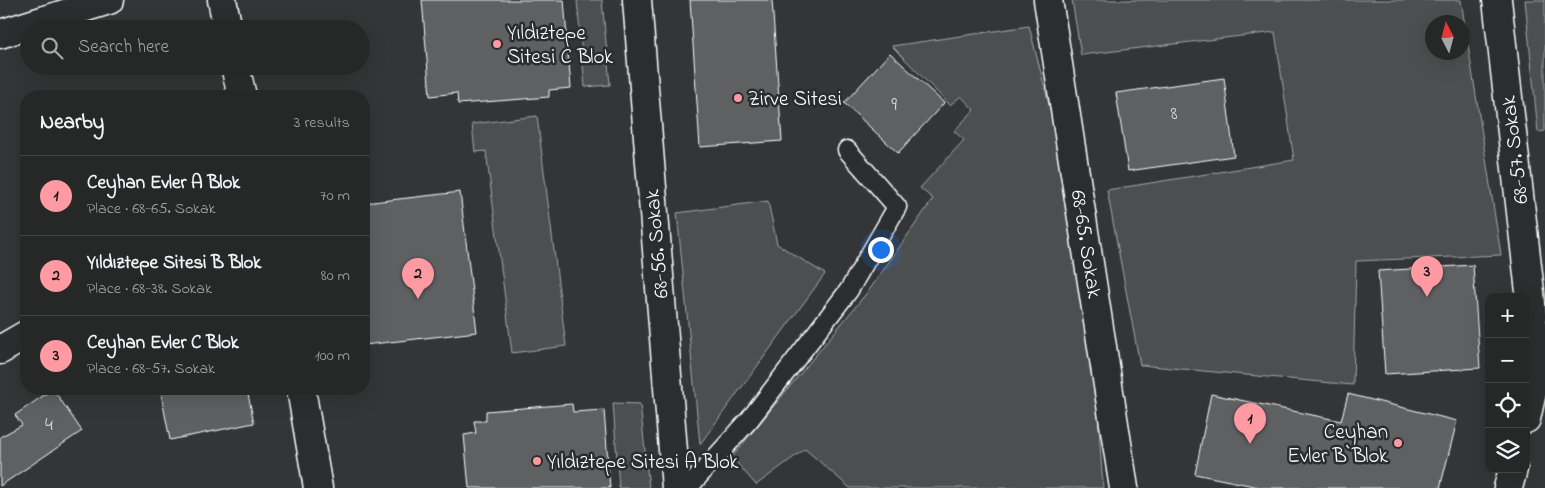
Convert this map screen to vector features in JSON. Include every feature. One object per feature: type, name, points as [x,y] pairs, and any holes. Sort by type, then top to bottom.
[{"type":"street","points":[[45,20],[109,0]]},
{"type":"street","points":[[222,0],[226,20]]},
{"type":"street","name":"68-56. Sokak","points":[[637,0],[676,488]]},
{"type":"street","name":"68-65. Sokak","points":[[1048,0],[1124,488]]},
{"type":"street","name":"68-57. Sokak","points":[[1497,0],[1534,341],[1534,383],[1530,401]]},
{"type":"street","points":[[0,34],[20,28]]},
{"type":"street","points":[[237,75],[241,90]]},
{"type":"street","points":[[0,350],[20,338]]},
{"type":"street","points":[[302,395],[318,488]]},
{"type":"street","points":[[1508,488],[1512,473]]},
{"type":"lane","points":[[688,488],[750,419],[849,290],[897,207],[847,150]]},
{"type":"shaded area","points":[[577,0],[602,0],[610,85],[585,87]]},
{"type":"shaded area","points":[[1072,0],[1461,0],[1463,15],[1425,15],[1425,60],[1470,60],[1470,57],[1501,255],[1356,261],[1353,385],[1140,365],[1107,190],[1294,160],[1275,32],[1081,55]]},
{"type":"shaded area","points":[[1525,0],[1545,0],[1545,131],[1538,132]]},
{"type":"shaded area","points":[[1029,26],[1056,132],[1098,414],[1103,488],[850,488],[805,449],[756,485],[732,457],[870,289],[933,199],[920,188],[964,140],[954,131],[974,110],[961,96],[950,105],[892,46]]},
{"type":"shaded area","points":[[537,116],[566,346],[512,353],[486,151],[475,152],[472,124]]},
{"type":"shaded area","points":[[768,201],[777,244],[825,274],[700,444],[677,213]]},
{"type":"shaded area","points":[[613,403],[640,404],[649,488],[619,488]]},
{"type":"building","name":"Yıldıztepe Sitesi C Blok","points":[[422,0],[564,0],[571,88],[549,90],[549,97],[458,104],[457,93],[430,96]]},
{"type":"building","name":"Zirve Sitesi","points":[[690,0],[772,0],[782,141],[700,147]]},
{"type":"building","points":[[890,53],[944,103],[898,153],[844,103]]},
{"type":"building","points":[[1224,78],[1234,156],[1128,171],[1116,93]]},
{"type":"building","points":[[460,192],[477,332],[370,344],[370,202]]},
{"type":"building","points":[[1473,265],[1480,368],[1385,374],[1378,271]]},
{"type":"building","points":[[1211,394],[1341,421],[1348,394],[1457,421],[1440,488],[1264,488],[1195,474]]},
{"type":"building","points":[[44,395],[57,395],[82,431],[0,486],[0,437],[22,425],[15,415]]},
{"type":"building","points":[[161,395],[248,395],[254,423],[170,440]]},
{"type":"building","name":"Yıldıztepe Sitesi A Blok","points":[[572,404],[573,412],[604,410],[610,488],[469,488],[464,435],[476,433],[474,421],[486,421],[486,411]]},
{"type":"place","name":"Yıldıztepe Sitesi C Blok","points":[[497,44]]},
{"type":"place","name":"Zirve Sitesi","points":[[738,98]]},
{"type":"place","name":"Ceyhan Evler C Blok","points":[[1427,297]]},
{"type":"place","name":"Yıldıztepe Sitesi B Blok","points":[[418,299]]},
{"type":"place","name":"Ceyhan Evler B Blok","points":[[1398,443]]},
{"type":"place","name":"Ceyhan Evler A Blok","points":[[1250,444]]},
{"type":"place","name":"Yıldıztepe Sitesi A Blok","points":[[537,461]]}]
